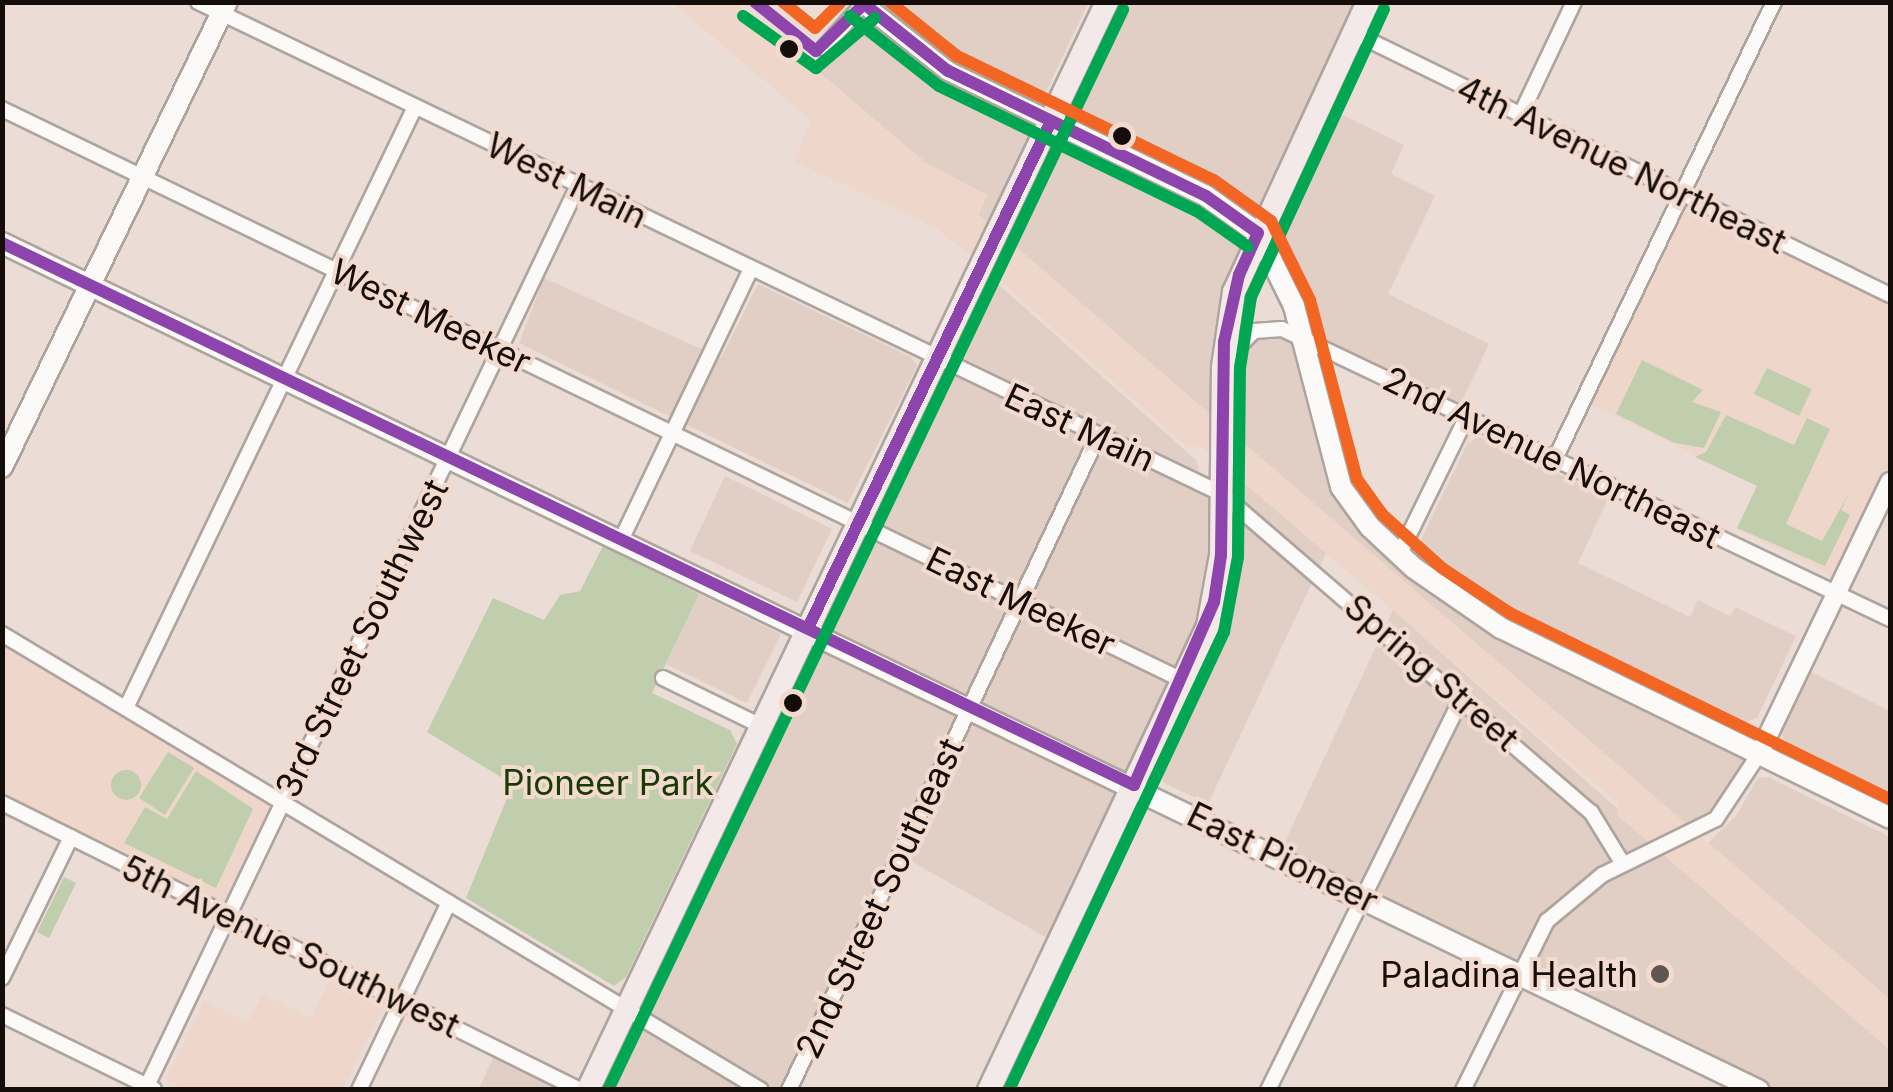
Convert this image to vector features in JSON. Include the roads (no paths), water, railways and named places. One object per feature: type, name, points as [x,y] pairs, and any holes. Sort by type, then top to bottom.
[{"type":"main road","points":[[588,1090],[1107,2]]},
{"type":"main road","points":[[989,1090],[1184,681],[1214,602],[1222,494],[1222,367],[1234,292],[1368,2]]},
{"type":"main road","points":[[2,467],[225,8]]},
{"type":"main road","points":[[1051,121],[1206,196],[1258,233],[1283,276],[1332,468],[1353,507],[1399,555],[1501,628],[1890,818]]},
{"type":"main road","name":"East Pioneer","points":[[2,243],[971,705],[1758,1090]]},
{"type":"street","name":"West Main","points":[[198,2],[225,8],[415,107],[937,358]]},
{"type":"street","points":[[1521,114],[1574,2]]},
{"type":"street","points":[[1555,459],[1774,2]]},
{"type":"street","points":[[824,48],[863,3],[948,71],[1051,121]]},
{"type":"street","name":"4th Avenue Northeast","points":[[1354,32],[1890,295]]},
{"type":"street","points":[[126,708],[415,107]]},
{"type":"street","name":"West Meeker","points":[[2,110],[859,522]]},
{"type":"street","name":"3rd Street Southwest","points":[[148,1088],[578,186]]},
{"type":"street","points":[[622,538],[751,268]]},
{"type":"street","name":"2nd Avenue Northeast","points":[[1222,367],[1254,331],[1273,328],[1300,336],[1890,619]]},
{"type":"street","name":"East Main","points":[[937,358],[1222,494]]},
{"type":"street","points":[[1399,555],[1466,416]]},
{"type":"street","name":"2nd Street Southeast","points":[[789,1090],[1098,436]]},
{"type":"street","points":[[1463,1090],[1518,972],[1556,910],[1623,864],[1716,819],[1759,754],[1890,482]]},
{"type":"street","name":"Spring Street","points":[[1222,494],[1591,812],[1623,864]]},
{"type":"street","name":"East Meeker","points":[[859,522],[1184,681]]},
{"type":"street","points":[[2,634],[760,1090]]},
{"type":"street","points":[[663,678],[761,726]]},
{"type":"street","points":[[1268,1090],[1462,697]]},
{"type":"street","name":"5th Avenue Southwest","points":[[2,803],[580,1090]]},
{"type":"street","points":[[2,978],[71,837]]},
{"type":"street","points":[[359,1090],[448,902]]},
{"type":"street","points":[[2,1015],[148,1088]]},
{"type":"place","name":"Paladina Health","points":[[1660,974]]},
{"type":"park label","name":"Pioneer Park","points":[[608,782]]}]
